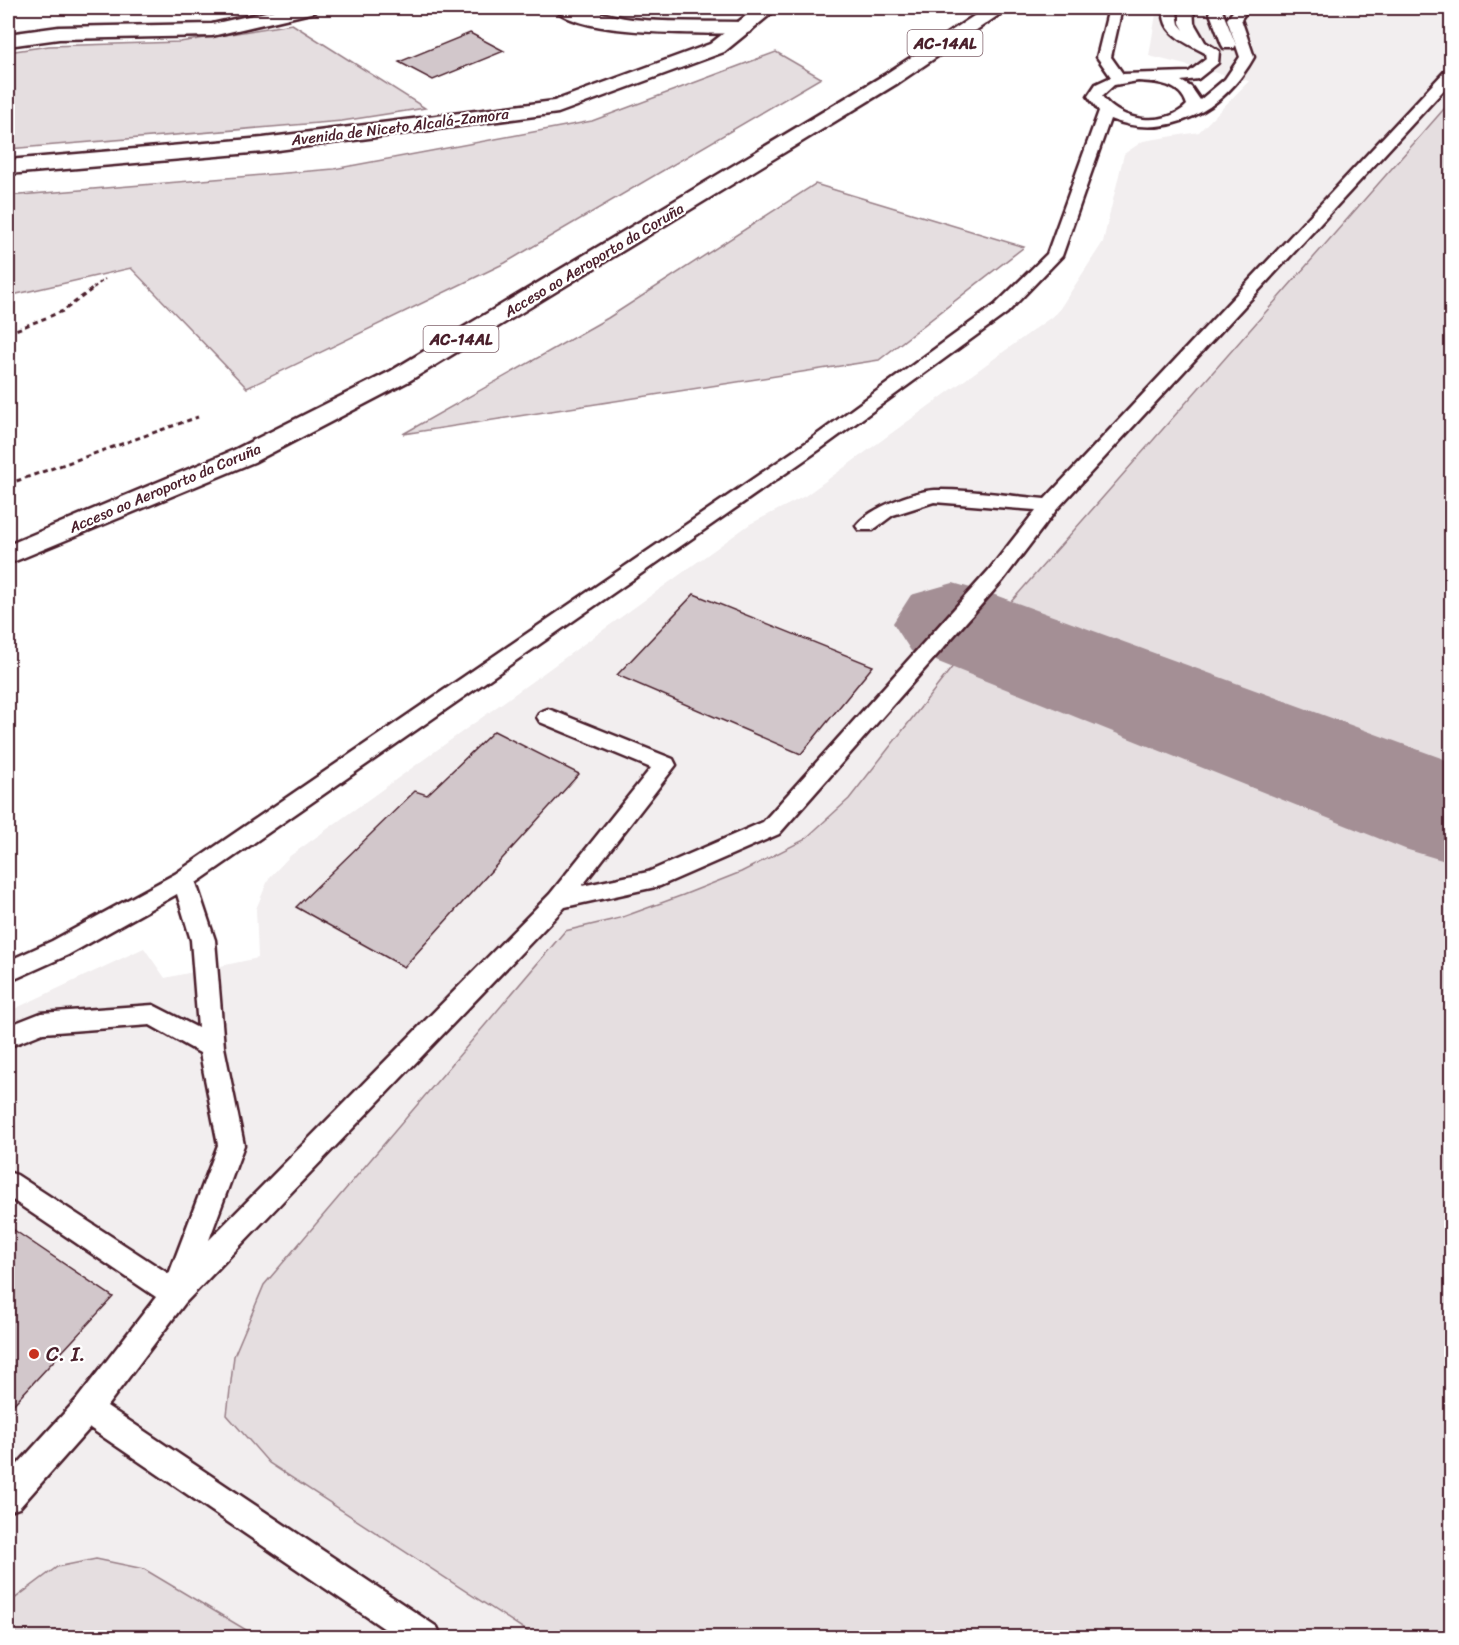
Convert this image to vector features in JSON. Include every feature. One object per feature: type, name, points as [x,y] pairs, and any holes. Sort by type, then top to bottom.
[{"type":"main road","points":[[8,40],[59,33],[212,30],[308,8]]},
{"type":"main road","points":[[565,8],[583,16],[632,25],[742,28]]},
{"type":"main road","name":"Avenida de Niceto Alcalá-Zamora","points":[[8,167],[263,145],[558,107],[717,48],[768,8]]},
{"type":"main road","name":"Acceso ao Aeroporto da Coruña","points":[[8,555],[244,456],[400,376],[881,85],[999,8]]},
{"type":"lane","points":[[1114,8],[1104,57],[1119,78]]},
{"type":"lane","points":[[1170,8],[1168,18],[1176,32],[1212,51],[1213,60],[1193,76],[1119,78],[1106,82],[1098,89],[1095,96],[1098,104],[1106,111],[1134,122],[1151,123],[1182,118],[1224,90],[1236,78],[1247,57],[1234,18],[1242,9],[1250,8]]},
{"type":"lane","points":[[1187,8],[1187,23],[1199,44]]},
{"type":"lane","points":[[1182,88],[1213,84],[1227,76],[1234,67],[1234,55],[1214,8]]},
{"type":"lane","points":[[558,900],[652,880],[771,828],[996,575],[1050,505],[1452,72]]},
{"type":"lane","points":[[1153,78],[1182,88],[1194,100],[1191,112]]},
{"type":"lane","points":[[8,972],[60,948],[183,880],[766,479],[1001,309],[1054,256],[1106,111]]},
{"type":"lane","points":[[866,526],[886,511],[933,496],[1050,505]]},
{"type":"lane","points":[[8,1497],[87,1409],[175,1294],[558,900],[665,765],[548,717]]},
{"type":"lane","points":[[175,1294],[231,1145],[211,1047],[207,969],[193,900],[183,880]]},
{"type":"lane","points":[[8,1037],[41,1023],[153,1015],[211,1047]]},
{"type":"lane","points":[[8,1184],[175,1294]]},
{"type":"lane","points":[[87,1409],[426,1638]]},
{"type":"path","points":[[8,333],[63,311],[105,279]]},
{"type":"path","points":[[8,484],[198,417]]},
{"type":"shaded area","points":[[1157,8],[1451,8],[1451,1637],[8,1637],[8,1012],[144,948],[165,978],[258,958],[256,909],[269,878],[290,856],[750,524],[805,496],[1057,313],[1103,242],[1124,154],[1143,141],[1199,132],[1249,81],[1149,56]]},
{"type":"shaded area","points":[[292,24],[425,108],[342,121],[8,149],[8,52],[49,46],[180,42]]},
{"type":"shaded area","points":[[776,52],[821,78],[505,263],[247,388],[131,268],[8,296],[8,196],[334,169],[592,121]]},
{"type":"shaded area","points":[[1451,101],[1451,786],[1003,611]]},
{"type":"shaded area","points":[[815,184],[1024,247],[879,360],[403,434],[608,318]]},
{"type":"shaded area","points":[[964,652],[1451,838],[1451,1637],[536,1637],[269,1463],[227,1415],[234,1356],[264,1285],[565,931],[620,918],[683,895],[741,872],[804,840],[849,799]]},
{"type":"shaded area","points":[[96,1559],[144,1569],[258,1637],[8,1637],[9,1603],[57,1567]]},
{"type":"building","points":[[470,33],[504,51],[433,80],[399,62]]},
{"type":"building","points":[[694,594],[873,666],[801,754],[617,675]]},
{"type":"building","points":[[494,731],[579,774],[404,967],[296,907],[415,791],[427,795]]},
{"type":"building","name":"C. I.","points":[[8,1226],[113,1297],[8,1410]]},
{"type":"taxiway","points":[[953,623],[1452,814]]},
{"type":"place","name":"C. I.","points":[[34,1354]]}]
